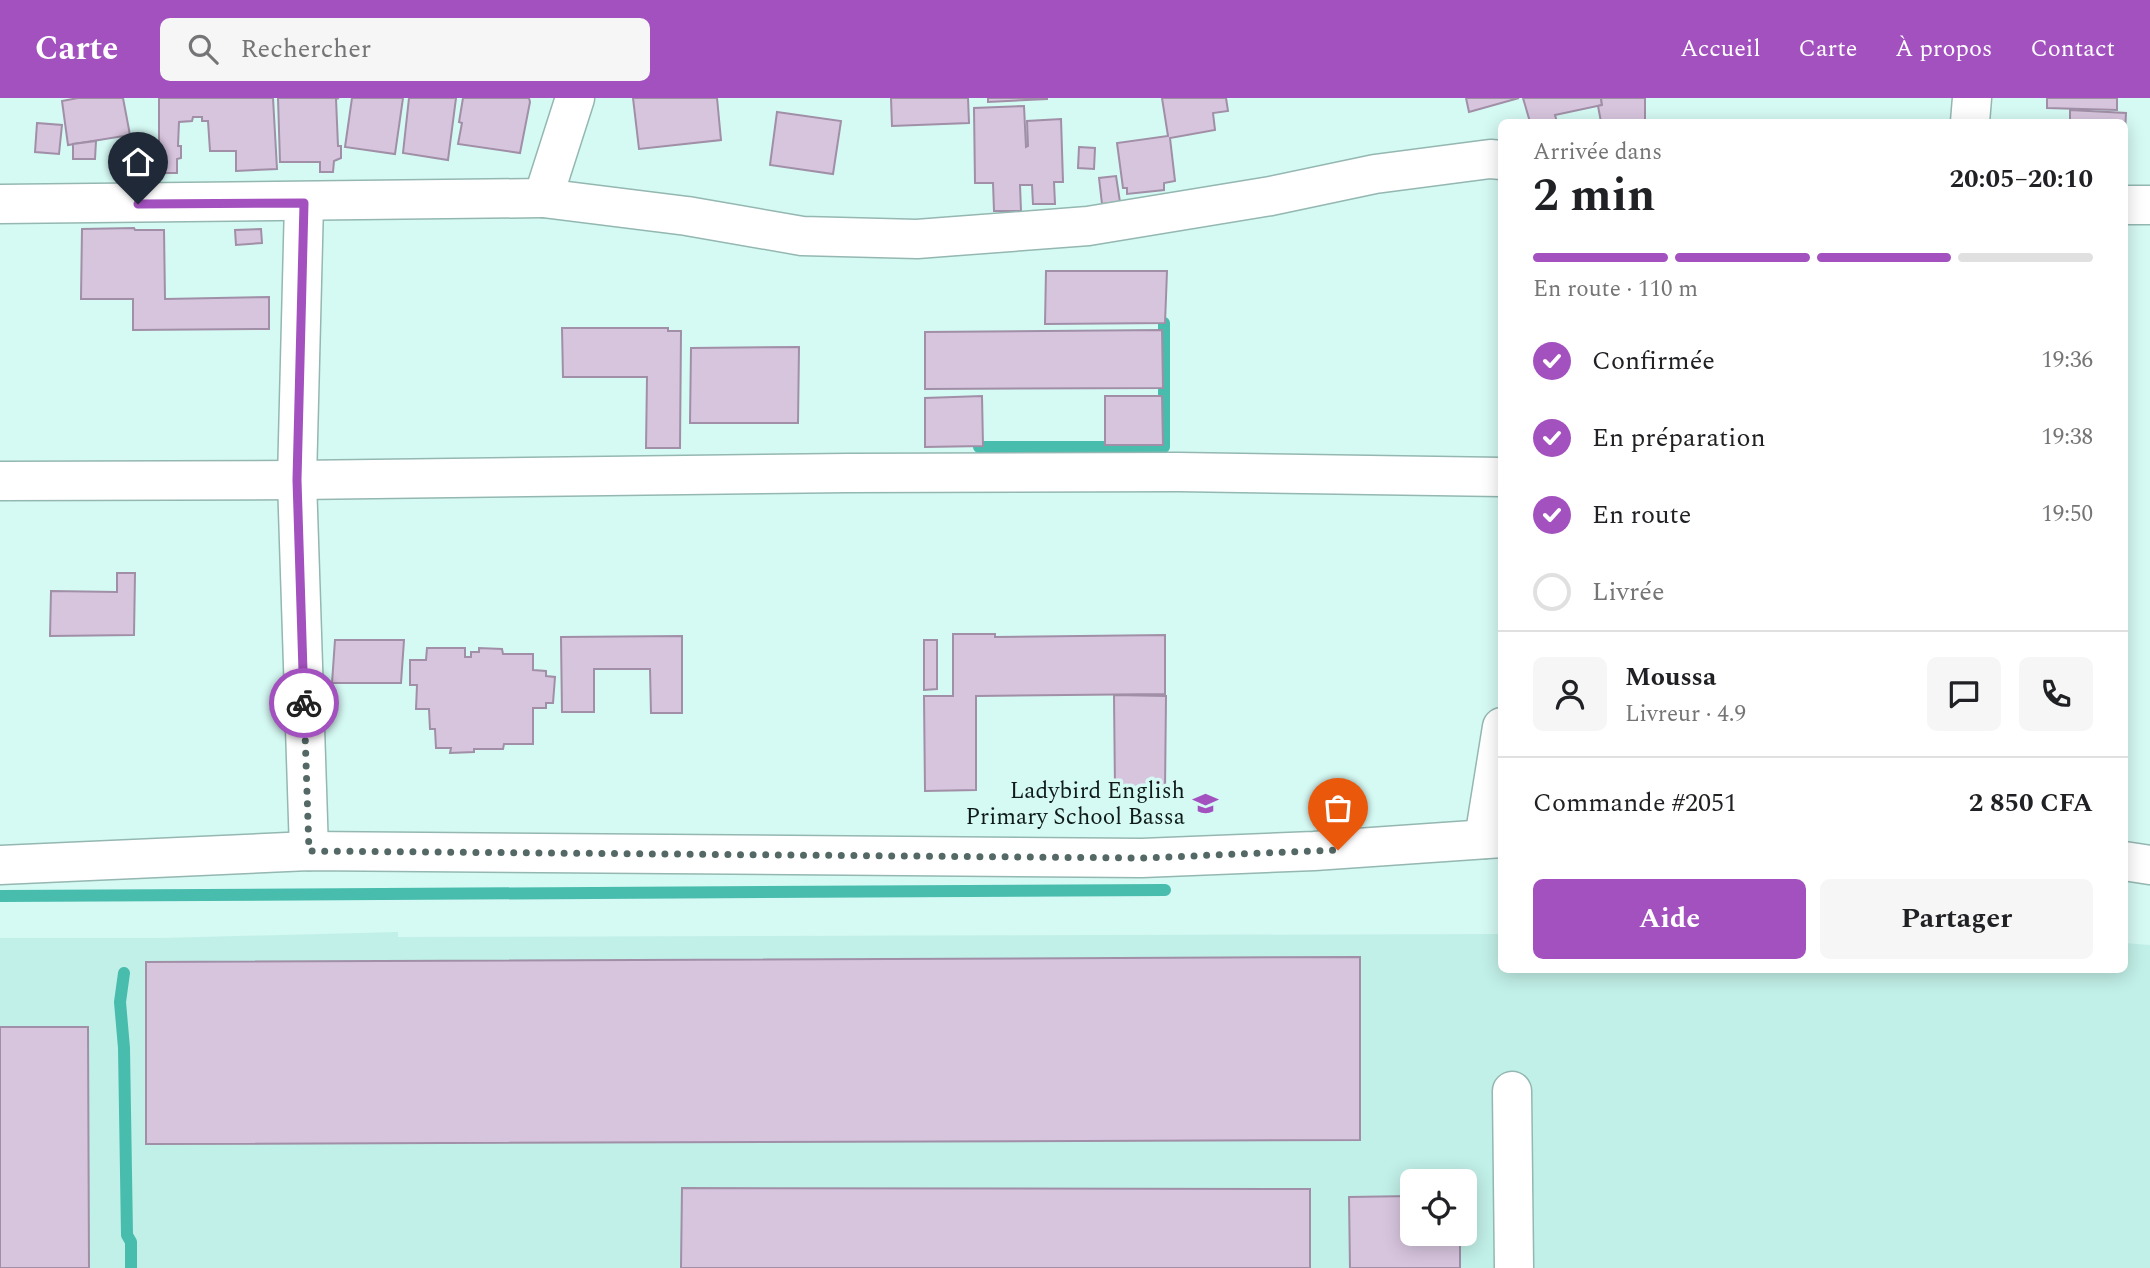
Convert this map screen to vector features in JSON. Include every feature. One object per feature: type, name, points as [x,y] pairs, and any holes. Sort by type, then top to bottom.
[{"type":"street","points":[[544,198],[575,98]]},
{"type":"street","points":[[1970,119],[1972,98]]},
{"type":"street","points":[[0,204],[304,203],[544,198],[687,216],[802,236],[917,239],[1088,226],[1271,196],[1375,174],[1498,160]]},
{"type":"street","points":[[304,203],[297,480],[309,851]]},
{"type":"street","points":[[2128,205],[2150,205]]},
{"type":"street","points":[[0,481],[916,472],[1178,472],[1498,477]]},
{"type":"street","points":[[0,865],[309,851],[1142,858],[1314,851],[1493,839],[1498,777]]},
{"type":"street","points":[[2128,862],[2150,865]]},
{"type":"street","points":[[1512,1091],[1514,1268]]},
{"type":"shaded area","points":[[398,932],[398,937],[1498,934],[1498,973],[2128,973],[2128,943],[2150,945],[2150,1268],[0,1268],[0,938],[160,938]]},
{"type":"building","points":[[78,98],[123,98],[130,135],[68,145],[62,101]]},
{"type":"building","points":[[159,98],[273,98],[277,169],[236,171],[236,151],[210,151],[208,121],[202,121],[202,117],[193,117],[192,121],[179,122],[178,146],[181,146],[181,158],[177,159],[177,173],[159,173]]},
{"type":"building","points":[[278,98],[339,98],[336,99],[341,158],[334,161],[333,172],[320,172],[320,162],[280,162]]},
{"type":"building","points":[[352,98],[403,98],[395,154],[345,147]]},
{"type":"building","points":[[409,98],[456,98],[448,160],[403,153]]},
{"type":"building","points":[[463,98],[529,98],[520,153],[458,144]]},
{"type":"building","points":[[633,98],[717,98],[721,140],[639,149]]},
{"type":"building","points":[[891,98],[968,98],[969,123],[892,126]]},
{"type":"building","points":[[988,98],[1047,98],[1047,99],[988,102]]},
{"type":"building","points":[[1162,98],[1226,98],[1228,111],[1213,113],[1215,130],[1170,138],[1175,181],[1164,183],[1164,190],[1127,194],[1127,188],[1123,188],[1117,143],[1168,136]]},
{"type":"building","points":[[1466,98],[1519,98],[1469,112]]},
{"type":"building","points":[[1523,98],[1601,98],[1602,105],[1555,115],[1556,119],[1529,119]]},
{"type":"building","points":[[1601,98],[1645,98],[1645,119],[1600,119],[1598,106],[1602,105]]},
{"type":"building","points":[[2047,98],[2117,98],[2117,110],[2047,108]]},
{"type":"building","points":[[1024,106],[1026,147],[1027,121],[1061,119],[1063,182],[1054,182],[1055,204],[1033,204],[1032,185],[1020,185],[1021,211],[994,211],[993,183],[975,183],[974,108]]},
{"type":"building","points":[[2070,110],[2126,113],[2126,119],[2070,119]]},
{"type":"building","points":[[777,112],[841,121],[833,174],[770,165]]},
{"type":"building","points":[[37,123],[62,125],[59,154],[35,152]]},
{"type":"building","points":[[96,141],[95,159],[73,159],[73,144]]},
{"type":"building","points":[[1079,147],[1095,148],[1094,169],[1078,168]]},
{"type":"building","points":[[1116,176],[1120,202],[1102,204],[1099,178]]},
{"type":"building","points":[[82,229],[164,230],[165,299],[269,297],[269,329],[133,330],[133,299],[81,299]]},
{"type":"building","points":[[261,229],[262,243],[236,245],[235,230]]},
{"type":"building","points":[[1046,271],[1167,271],[1165,323],[1045,324]]},
{"type":"building","points":[[562,328],[668,328],[668,331],[681,331],[680,448],[646,448],[647,377],[563,377]]},
{"type":"building","points":[[1162,330],[1163,388],[925,389],[925,332]]},
{"type":"building","points":[[799,347],[798,423],[690,423],[691,348]]},
{"type":"building","points":[[982,396],[983,446],[925,447],[925,398]]},
{"type":"building","points":[[1105,396],[1162,396],[1163,445],[1105,445]]},
{"type":"building","points":[[117,573],[135,573],[134,635],[50,636],[51,591],[117,592]]},
{"type":"building","points":[[953,634],[995,634],[995,637],[1165,635],[1165,694],[976,696],[976,790],[925,791],[924,696],[953,696]]},
{"type":"building","points":[[682,636],[682,713],[651,713],[650,669],[594,669],[594,712],[562,712],[561,637]]},
{"type":"building","points":[[335,640],[404,640],[401,683],[332,683]]},
{"type":"building","points":[[924,640],[937,640],[937,689],[924,690]]},
{"type":"building","points":[[427,648],[465,648],[465,657],[471,657],[471,652],[479,652],[479,648],[502,649],[503,654],[533,654],[533,670],[546,671],[546,676],[555,677],[553,703],[546,703],[546,708],[533,708],[533,744],[504,744],[503,749],[474,749],[474,752],[450,753],[451,748],[436,748],[435,729],[430,729],[429,709],[416,709],[417,685],[410,685],[410,660],[426,660]]},
{"type":"building","points":[[1114,695],[1166,696],[1165,790],[1115,789]]},
{"type":"building","points":[[1360,957],[1360,1140],[146,1144],[146,962]]},
{"type":"building","points":[[0,1027],[88,1027],[89,1268],[0,1268]]},
{"type":"building","points":[[682,1188],[1310,1189],[1310,1268],[681,1268]]},
{"type":"building","points":[[1400,1196],[1400,1246],[1460,1246],[1460,1268],[1350,1268],[1349,1197]]},
{"type":"waterway","points":[[979,447],[1164,447],[1164,323]]},
{"type":"waterway","points":[[0,896],[1165,890]]},
{"type":"waterway","points":[[124,973],[120,1002],[124,1048],[127,1235],[131,1242],[131,1268]]},
{"type":"way so far","points":[[304,703],[309,851],[1142,858],[1338,850]]},
{"type":"place","name":"Ladybird English Primary School Bassa","points":[[1205,803]]},
{"type":"route","points":[[138,204],[304,203],[297,480],[304,703]]}]
